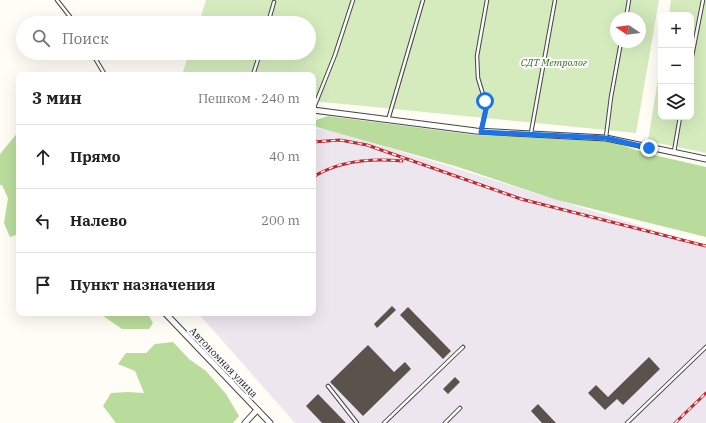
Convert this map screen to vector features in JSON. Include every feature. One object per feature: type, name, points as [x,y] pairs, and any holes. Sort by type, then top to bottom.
[{"type":"street","points":[[316,110],[481,132],[606,138],[706,159]]},
{"type":"street","name":"Автономная улица","points":[[168,316],[270,423]]},
{"type":"street","points":[[245,423],[257,410]]},
{"type":"lane","points":[[57,0],[70,16]]},
{"type":"lane","points":[[316,102],[335,55],[353,0]]},
{"type":"lane","points":[[388,120],[423,0]]},
{"type":"lane","points":[[481,132],[486,109],[478,78],[477,56],[487,0]]},
{"type":"lane","points":[[531,134],[555,0]]},
{"type":"lane","points":[[627,12],[630,0]]},
{"type":"lane","points":[[694,48],[703,0]]},
{"type":"lane","points":[[270,16],[274,2]]},
{"type":"lane","points":[[606,138],[611,97],[621,48]]},
{"type":"lane","points":[[96,60],[103,72]]},
{"type":"lane","points":[[254,72],[258,60]]},
{"type":"lane","points":[[674,152],[679,120]]},
{"type":"lane","points":[[384,423],[463,347]]},
{"type":"lane","points":[[627,423],[706,347]]},
{"type":"lane","points":[[328,386],[357,423]]},
{"type":"lane","points":[[445,423],[460,408]]},
{"type":"shaded area","points":[[316,128],[331,130],[706,246],[706,423],[295,423],[201,316],[316,316]]},
{"type":"green space","name":"СДТ Метролог","points":[[206,0],[659,0],[636,133],[316,101],[316,72],[183,72],[187,60],[316,60],[316,16],[201,16]]},
{"type":"green space","points":[[671,0],[706,0],[706,153],[648,141],[658,79],[658,120],[694,120],[694,12],[669,12]]},
{"type":"green space","points":[[328,116],[475,135],[604,139],[645,153],[706,167],[706,237],[557,200],[455,166],[316,127],[316,120]]},
{"type":"green space","points":[[16,135],[16,235],[10,237],[4,223],[8,198],[2,185],[0,185],[0,154]]},
{"type":"green space","points":[[103,316],[149,316],[153,323],[149,329],[122,329]]},
{"type":"green space","points":[[173,342],[189,359],[206,371],[226,394],[239,416],[233,423],[116,423],[103,406],[111,393],[144,393],[135,371],[118,364],[126,353],[146,353],[155,344]]},
{"type":"building","points":[[392,306],[396,310],[377,328],[374,324]]},
{"type":"building","points":[[408,307],[451,351],[443,359],[400,315]]},
{"type":"building","points":[[368,345],[394,372],[405,362],[411,369],[363,416],[330,382]]},
{"type":"building","points":[[649,357],[660,369],[623,405],[617,399],[605,410],[588,393],[596,385],[608,397]]},
{"type":"building","points":[[455,377],[460,382],[448,394],[443,389]]},
{"type":"building","points":[[318,394],[346,423],[322,423],[306,406]]},
{"type":"building","points":[[538,404],[556,423],[542,423],[531,411]]},
{"type":"railway","points":[[316,142],[340,140],[367,145],[521,199],[706,246]]},
{"type":"railway","points":[[316,175],[334,167],[367,160],[402,161]]},
{"type":"railway","points":[[675,423],[706,393]]},
{"type":"route","points":[[485,101],[486,109],[481,132],[606,138],[649,148]]}]
